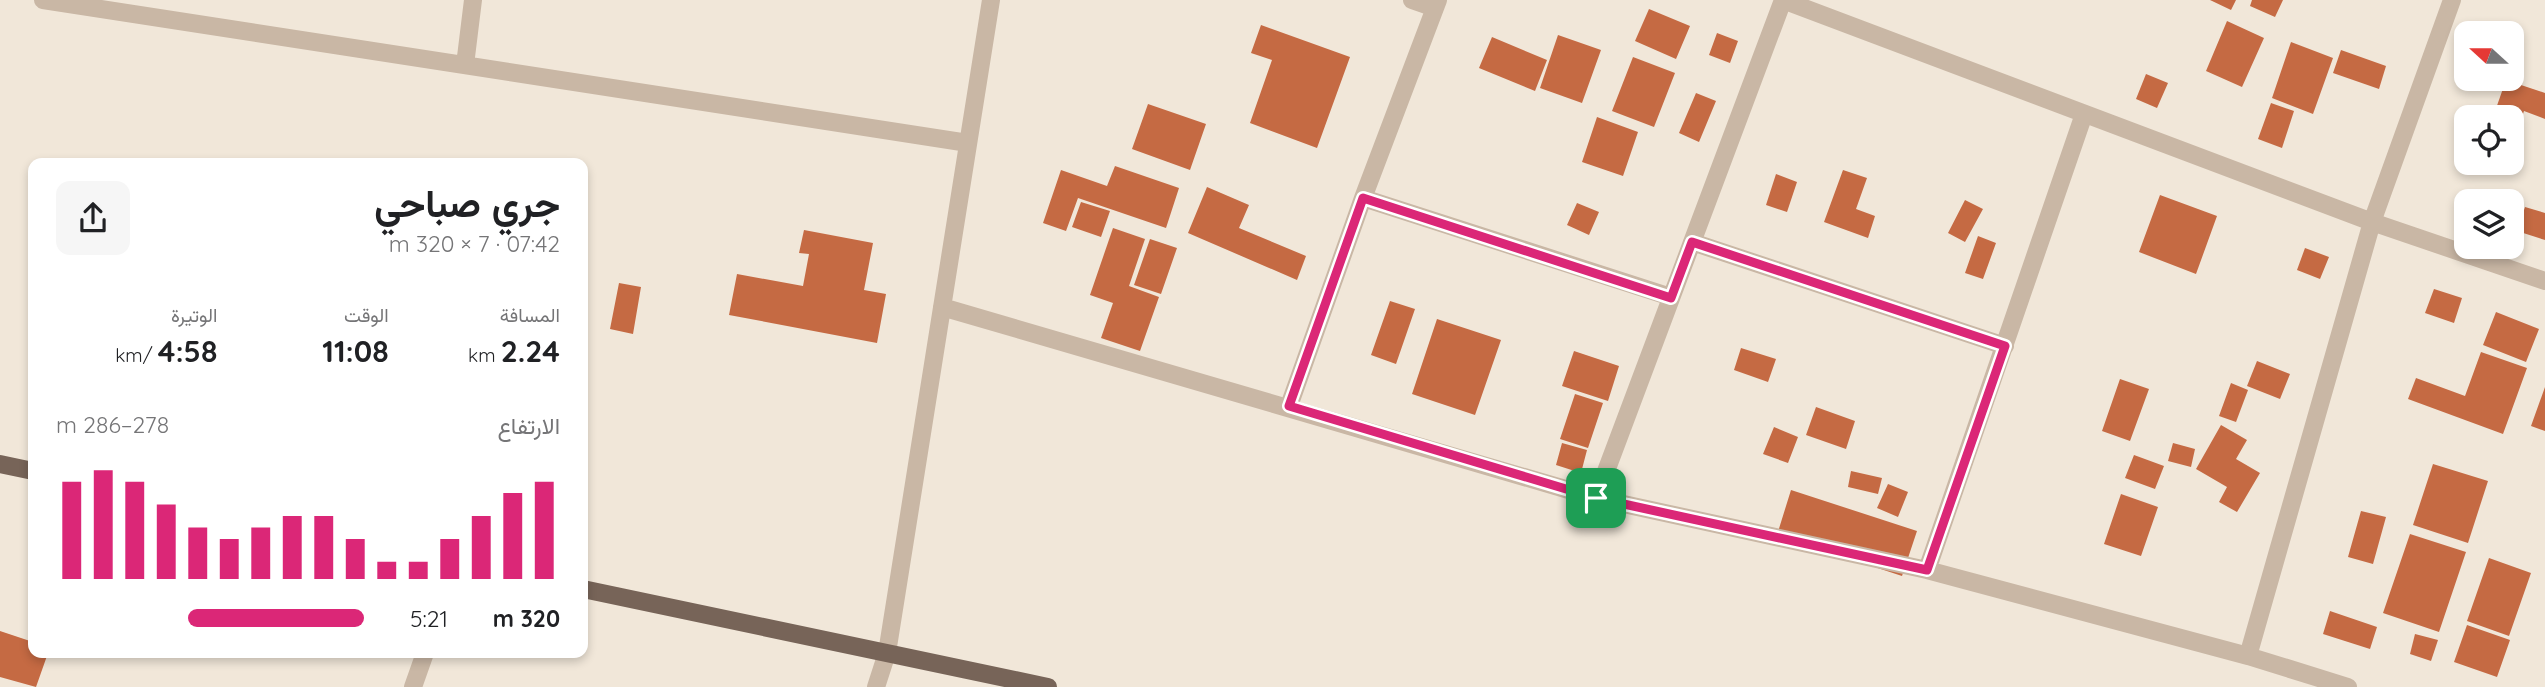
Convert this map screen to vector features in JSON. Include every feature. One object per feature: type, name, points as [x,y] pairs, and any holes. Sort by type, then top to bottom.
[{"type":"main road","points":[[0,464],[28,470]]},
{"type":"main road","points":[[588,590],[1048,687]]},
{"type":"street","points":[[43,0],[968,143]]},
{"type":"street","points":[[466,65],[473,0]]},
{"type":"street","points":[[876,687],[887,653],[991,0]]},
{"type":"street","points":[[1289,406],[1363,198],[1437,4],[1412,0]]},
{"type":"street","points":[[1596,498],[1783,0],[2372,222],[2545,281]]},
{"type":"street","points":[[2248,656],[2372,222],[2452,0]]},
{"type":"street","points":[[1927,570],[2084,114]]},
{"type":"street","points":[[1363,198],[1671,298]]},
{"type":"street","points":[[1692,242],[2005,346]]},
{"type":"street","points":[[943,307],[1289,406],[1596,498],[1927,570],[2248,656],[2347,687]]},
{"type":"street","points":[[413,687],[423,658]]},
{"type":"building","points":[[2210,0],[2236,0],[2231,10]]},
{"type":"building","points":[[2252,0],[2283,0],[2275,17],[2250,6]]},
{"type":"building","points":[[1649,9],[1690,26],[1676,59],[1635,41]]},
{"type":"building","points":[[2227,21],[2264,38],[2242,87],[2206,71]]},
{"type":"building","points":[[1261,25],[1350,57],[1317,148],[1250,123],[1272,60],[1251,53]]},
{"type":"building","points":[[1717,33],[1738,41],[1730,63],[1709,55]]},
{"type":"building","points":[[1558,35],[1601,50],[1582,103],[1540,88]]},
{"type":"building","points":[[1492,37],[1547,60],[1535,91],[1479,68]]},
{"type":"building","points":[[2291,42],[2333,58],[2313,114],[2272,98]]},
{"type":"building","points":[[2341,50],[2386,66],[2379,89],[2333,73]]},
{"type":"building","points":[[1633,57],[1675,73],[1654,127],[1612,111]]},
{"type":"building","points":[[2146,74],[2168,83],[2157,108],[2136,99]]},
{"type":"building","points":[[2524,86],[2545,93],[2545,119],[2524,111],[2524,105],[2497,105],[2502,91],[2524,91]]},
{"type":"building","points":[[1696,93],[1716,101],[1699,142],[1679,133]]},
{"type":"building","points":[[2271,103],[2294,111],[2282,148],[2258,139]]},
{"type":"building","points":[[1148,104],[1206,124],[1190,170],[1132,149]]},
{"type":"building","points":[[1597,117],[1638,132],[1623,176],[1582,162]]},
{"type":"building","points":[[1115,166],[1179,188],[1166,228],[1078,198],[1066,231],[1043,223],[1061,170],[1107,186]]},
{"type":"building","points":[[1843,170],[1867,178],[1856,209],[1875,216],[1868,238],[1824,222]]},
{"type":"building","points":[[1776,174],[1797,182],[1787,212],[1766,205]]},
{"type":"building","points":[[1207,187],[1249,205],[1239,228],[1306,256],[1297,280],[1188,233]]},
{"type":"building","points":[[2160,195],[2217,216],[2196,274],[2139,252]]},
{"type":"building","points":[[1965,200],[1983,209],[1965,242],[1948,233]]},
{"type":"building","points":[[1081,202],[1110,211],[1101,237],[1072,227]]},
{"type":"building","points":[[1577,203],[1599,212],[1589,235],[1567,225]]},
{"type":"building","points":[[2525,207],[2545,213],[2545,240],[2524,233]]},
{"type":"building","points":[[1113,228],[1145,239],[1129,286],[1159,297],[1140,351],[1101,338],[1113,303],[1090,295]]},
{"type":"building","points":[[804,230],[873,243],[864,290],[886,294],[877,343],[729,315],[737,274],[803,286],[809,254],[799,253]]},
{"type":"building","points":[[1978,236],[1996,243],[1983,279],[1965,273]]},
{"type":"building","points":[[1150,239],[1177,248],[1161,294],[1134,285]]},
{"type":"building","points":[[2305,248],[2329,257],[2320,279],[2297,270]]},
{"type":"building","points":[[619,283],[641,287],[633,334],[610,329]]},
{"type":"building","points":[[2434,289],[2462,298],[2454,323],[2425,313]]},
{"type":"building","points":[[1390,301],[1415,309],[1396,364],[1371,355]]},
{"type":"building","points":[[2496,312],[2539,329],[2526,362],[2483,345]]},
{"type":"building","points":[[1437,319],[1501,340],[1475,415],[1412,394]]},
{"type":"building","points":[[1741,348],[1776,359],[1768,382],[1734,370]]},
{"type":"building","points":[[1574,351],[1619,366],[1608,401],[1562,386]]},
{"type":"building","points":[[2481,352],[2527,368],[2503,434],[2408,399],[2416,378],[2465,396]]},
{"type":"building","points":[[2257,361],[2290,374],[2280,399],[2247,386]]},
{"type":"building","points":[[2120,379],[2149,389],[2130,441],[2102,431]]},
{"type":"building","points":[[2231,383],[2248,390],[2236,422],[2219,416]]},
{"type":"building","points":[[2545,387],[2545,431],[2531,426]]},
{"type":"building","points":[[1575,394],[1603,403],[1588,448],[1560,439]]},
{"type":"building","points":[[1816,407],[1855,421],[1846,449],[1806,435]]},
{"type":"building","points":[[2221,425],[2247,440],[2236,459],[2260,473],[2237,512],[2219,502],[2227,487],[2196,469]]},
{"type":"building","points":[[1774,427],[1798,437],[1788,463],[1763,454]]},
{"type":"building","points":[[1562,443],[1587,450],[1581,473],[1556,465]]},
{"type":"building","points":[[2173,443],[2195,449],[2191,467],[2168,461]]},
{"type":"building","points":[[2134,455],[2164,466],[2155,489],[2125,478]]},
{"type":"building","points":[[2433,464],[2488,481],[2468,543],[2413,525]]},
{"type":"building","points":[[1851,471],[1882,478],[1878,494],[1848,487]]},
{"type":"building","points":[[1888,484],[1908,492],[1898,517],[1877,508]]},
{"type":"building","points":[[1791,490],[1917,531],[1902,576],[1777,535]]},
{"type":"building","points":[[2121,494],[2158,507],[2141,556],[2104,544]]},
{"type":"building","points":[[2361,511],[2386,517],[2373,564],[2348,557]]},
{"type":"building","points":[[2410,534],[2466,552],[2439,632],[2383,613]]},
{"type":"building","points":[[2489,558],[2531,573],[2509,636],[2467,621]]},
{"type":"building","points":[[2330,611],[2377,627],[2370,649],[2323,634]]},
{"type":"building","points":[[2467,625],[2510,640],[2497,677],[2454,662]]},
{"type":"building","points":[[0,631],[28,640],[28,658],[46,658],[36,687],[0,677]]},
{"type":"building","points":[[2415,634],[2438,640],[2431,661],[2410,654]]},
{"type":"route","points":[[1363,198],[1671,298],[1692,242],[2005,346],[1927,570],[1596,498],[1289,406],[1363,198]]}]
